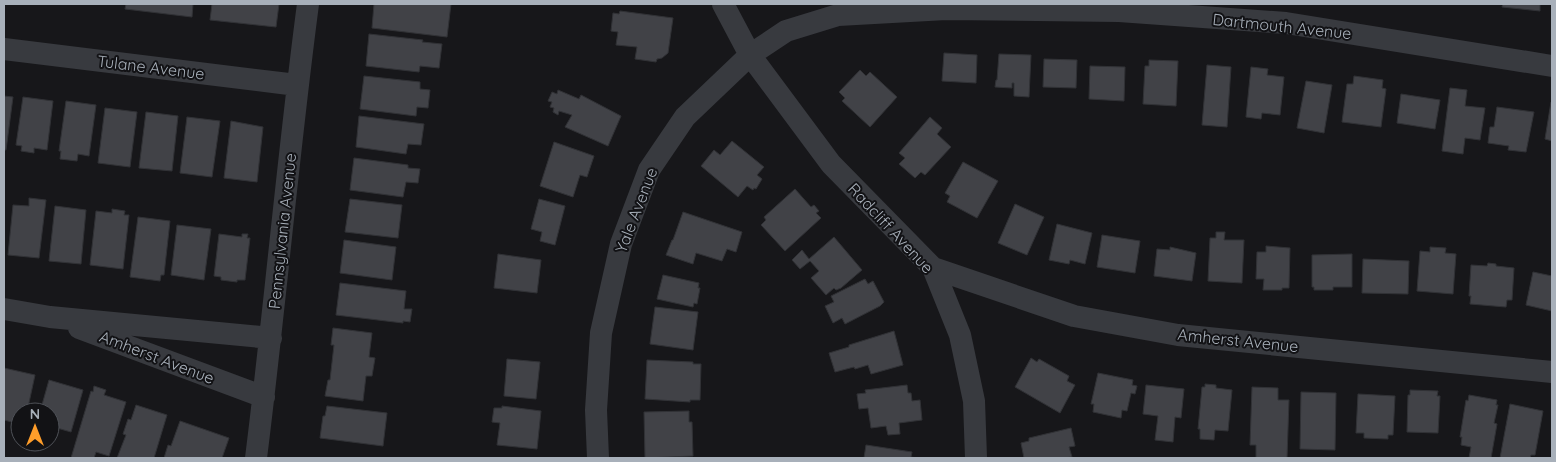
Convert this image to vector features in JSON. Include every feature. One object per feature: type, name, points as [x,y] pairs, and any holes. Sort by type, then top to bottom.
[{"type":"street","name":"Pennsylvania Avenue","points":[[256,458],[271,338],[297,86],[308,4]]},
{"type":"street","points":[[723,4],[750,55]]},
{"type":"street","name":"Dartmouth Avenue","points":[[750,55],[786,31],[838,15],[946,9],[1120,11],[1286,23],[1552,66]]},
{"type":"street","name":"Tulane Avenue","points":[[4,49],[297,86]]},
{"type":"street","name":"Radcliff Avenue","points":[[750,55],[831,164],[933,268],[960,335],[974,401],[976,458]]},
{"type":"street","name":"Yale Avenue","points":[[598,458],[596,410],[601,333],[620,244],[649,170],[685,117],[750,55]]},
{"type":"street","name":"Amherst Avenue","points":[[933,268],[1074,316],[1178,334],[1552,372]]},
{"type":"street","name":"Amherst Avenue","points":[[4,309],[50,317],[271,338]]},
{"type":"street","name":"Amherst Avenue","points":[[50,317],[264,397]]},
{"type":"building","points":[[126,4],[193,4],[192,17],[125,9]]},
{"type":"building","points":[[212,4],[279,4],[276,27],[210,20]]},
{"type":"building","points":[[374,4],[451,4],[447,37],[372,28]]},
{"type":"building","points":[[1503,4],[1540,4],[1540,11],[1502,7]]},
{"type":"building","points":[[620,11],[673,18],[668,53],[662,58],[657,59],[656,62],[635,59],[637,47],[616,45],[618,32],[611,31],[613,13],[619,14]]},
{"type":"building","points":[[369,34],[442,44],[439,68],[420,66],[419,72],[366,66]]},
{"type":"building","points":[[944,53],[977,55],[976,83],[942,81]]},
{"type":"building","points":[[999,54],[1031,55],[1029,97],[1014,96],[1014,83],[1012,83],[1012,88],[995,87]]},
{"type":"building","points":[[1044,59],[1077,60],[1076,88],[1043,87]]},
{"type":"building","points":[[1149,60],[1178,61],[1176,106],[1143,104],[1145,66],[1149,66]]},
{"type":"building","points":[[1207,65],[1231,67],[1227,127],[1202,125]]},
{"type":"building","points":[[1090,66],[1125,67],[1124,101],[1089,99]]},
{"type":"building","points":[[1251,67],[1268,69],[1267,75],[1284,77],[1280,115],[1262,113],[1261,119],[1246,117]]},
{"type":"building","points":[[860,70],[866,76],[870,72],[897,97],[870,127],[842,101],[845,98],[839,92]]},
{"type":"building","points":[[364,76],[420,82],[420,89],[430,90],[428,108],[417,107],[416,116],[360,109]]},
{"type":"building","points":[[1354,76],[1383,80],[1382,88],[1386,89],[1381,127],[1342,122],[1347,84],[1353,84]]},
{"type":"building","points":[[1306,81],[1332,85],[1324,133],[1297,128]]},
{"type":"building","points":[[1450,88],[1467,90],[1465,106],[1485,108],[1480,140],[1465,138],[1463,154],[1442,151]]},
{"type":"building","points":[[558,90],[579,99],[581,95],[621,116],[608,146],[565,127],[572,115],[559,111],[558,115],[553,112],[554,108],[550,107],[552,102],[548,101],[552,92],[557,94]]},
{"type":"building","points":[[1401,94],[1440,100],[1435,129],[1397,123]]},
{"type":"building","points":[[4,96],[13,97],[6,150],[4,150]]},
{"type":"building","points":[[23,97],[53,101],[47,150],[34,148],[34,153],[21,151],[22,146],[16,145]]},
{"type":"building","points":[[66,101],[96,105],[89,156],[78,154],[77,161],[60,159],[61,151],[59,151]]},
{"type":"building","points":[[1552,103],[1552,141],[1545,139]]},
{"type":"building","points":[[1497,107],[1534,112],[1526,152],[1508,150],[1509,146],[1488,143],[1490,127],[1494,127]]},
{"type":"building","points":[[105,108],[137,112],[130,167],[98,163]]},
{"type":"building","points":[[146,112],[178,116],[172,171],[139,168]]},
{"type":"building","points":[[359,116],[424,124],[421,145],[408,144],[406,154],[356,147]]},
{"type":"building","points":[[187,117],[220,121],[212,177],[180,173]]},
{"type":"building","points":[[930,117],[942,128],[937,134],[951,147],[925,175],[921,172],[915,178],[899,164],[905,158],[899,153]]},
{"type":"building","points":[[231,121],[263,127],[257,182],[224,178]]},
{"type":"building","points":[[732,141],[764,167],[757,175],[762,179],[756,189],[754,188],[753,190],[747,186],[738,197],[701,166],[714,150],[720,155]]},
{"type":"building","points":[[554,142],[594,156],[587,177],[580,175],[573,197],[540,186]]},
{"type":"building","points":[[354,158],[408,165],[408,168],[420,169],[418,183],[406,182],[403,197],[350,190]]},
{"type":"building","points":[[963,162],[998,181],[977,218],[947,202],[950,196],[945,193]]},
{"type":"building","points":[[795,189],[811,207],[814,205],[819,211],[816,213],[821,218],[785,251],[761,225],[766,220],[764,217]]},
{"type":"building","points":[[29,198],[46,200],[39,258],[8,255],[13,205],[29,206]]},
{"type":"building","points":[[350,199],[402,205],[398,238],[345,232]]},
{"type":"building","points":[[539,199],[565,206],[555,245],[540,241],[542,232],[531,229]]},
{"type":"building","points":[[1015,204],[1044,217],[1027,255],[998,243]]},
{"type":"building","points":[[55,206],[86,210],[81,264],[49,261]]},
{"type":"building","points":[[112,209],[125,211],[124,215],[129,215],[123,269],[90,265],[96,211],[112,213]]},
{"type":"building","points":[[683,212],[742,232],[736,252],[727,249],[722,261],[696,253],[693,264],[666,255]]},
{"type":"building","points":[[138,217],[170,221],[164,275],[161,275],[160,281],[130,277]]},
{"type":"building","points":[[1057,224],[1092,233],[1085,264],[1070,260],[1069,264],[1049,260]]},
{"type":"building","points":[[177,225],[211,229],[204,280],[171,275]]},
{"type":"building","points":[[1216,232],[1225,232],[1224,240],[1244,240],[1242,283],[1208,281],[1210,238],[1216,238]]},
{"type":"building","points":[[219,234],[242,237],[242,234],[248,234],[247,238],[250,238],[245,280],[237,280],[237,282],[221,280],[221,277],[214,276]]},
{"type":"building","points":[[1102,235],[1140,241],[1135,273],[1097,267]]},
{"type":"building","points":[[834,237],[862,270],[841,288],[836,290],[834,288],[826,295],[811,278],[819,271],[810,261],[800,269],[792,260],[802,250],[809,259]]},
{"type":"building","points":[[344,240],[396,247],[392,280],[340,273]]},
{"type":"building","points":[[1266,246],[1290,248],[1289,288],[1263,290],[1264,279],[1256,279],[1257,252],[1266,252]]},
{"type":"building","points":[[1170,247],[1196,253],[1192,281],[1154,276],[1157,249],[1170,250]]},
{"type":"building","points":[[1430,247],[1446,248],[1445,253],[1456,254],[1453,294],[1417,291],[1420,251],[1430,252]]},
{"type":"building","points":[[498,254],[541,260],[537,293],[494,288]]},
{"type":"building","points":[[1352,254],[1352,287],[1314,290],[1314,287],[1312,287],[1312,255]]},
{"type":"building","points":[[1363,259],[1409,261],[1408,294],[1362,293]]},
{"type":"building","points":[[1488,263],[1514,268],[1512,300],[1507,300],[1506,307],[1470,304],[1471,265],[1487,266]]},
{"type":"building","points":[[1533,272],[1552,276],[1552,311],[1526,305]]},
{"type":"building","points":[[663,275],[699,283],[697,304],[694,303],[693,307],[657,299]]},
{"type":"building","points":[[865,279],[868,284],[873,281],[884,302],[880,306],[845,324],[842,318],[833,323],[825,306],[834,302],[831,296]]},
{"type":"building","points":[[340,283],[406,291],[404,309],[412,309],[410,322],[403,321],[403,323],[336,315]]},
{"type":"building","points":[[655,307],[698,312],[693,350],[650,344]]},
{"type":"building","points":[[333,328],[372,333],[369,357],[375,358],[372,376],[366,376],[363,401],[325,396],[328,380],[330,380],[334,345],[331,345]]},
{"type":"building","points":[[894,331],[903,365],[871,374],[868,365],[835,372],[829,353]]},
{"type":"building","points":[[1031,358],[1037,362],[1039,359],[1069,376],[1067,381],[1075,385],[1060,413],[1015,387]]},
{"type":"building","points":[[507,359],[540,362],[536,399],[504,396]]},
{"type":"building","points":[[647,360],[701,364],[700,400],[690,400],[690,402],[645,399]]},
{"type":"building","points":[[4,368],[35,375],[29,402],[10,402],[10,422],[4,420]]},
{"type":"building","points":[[1098,373],[1133,380],[1132,385],[1137,386],[1135,394],[1131,393],[1127,411],[1122,410],[1121,418],[1093,412],[1094,404],[1091,404]]},
{"type":"building","points":[[49,380],[83,390],[71,432],[60,429],[60,402],[43,402]]},
{"type":"building","points":[[1205,384],[1216,385],[1216,388],[1232,390],[1228,431],[1215,430],[1214,440],[1200,439],[1200,429],[1198,429],[1202,387],[1205,387]]},
{"type":"building","points":[[907,385],[912,401],[920,400],[922,420],[899,423],[900,434],[888,435],[886,426],[871,428],[868,408],[859,409],[857,394],[866,393],[865,390]]},
{"type":"building","points":[[1146,385],[1184,389],[1181,418],[1175,417],[1173,442],[1155,440],[1158,416],[1143,414]]},
{"type":"building","points":[[94,386],[106,390],[104,395],[126,402],[109,456],[96,452],[94,458],[71,458],[91,391],[93,392]]},
{"type":"building","points":[[1252,387],[1278,388],[1278,400],[1289,400],[1287,458],[1256,458],[1256,445],[1250,445]]},
{"type":"building","points":[[1410,390],[1438,391],[1437,396],[1440,396],[1438,433],[1407,432],[1408,395],[1410,395]]},
{"type":"building","points":[[1301,392],[1336,393],[1335,450],[1300,449]]},
{"type":"building","points":[[1358,394],[1395,396],[1393,435],[1388,435],[1388,439],[1364,438],[1364,433],[1356,433]]},
{"type":"building","points":[[1469,395],[1497,400],[1496,405],[1498,405],[1494,423],[1497,424],[1491,458],[1469,458],[1471,447],[1461,445],[1462,437],[1460,437],[1466,400],[1468,401]]},
{"type":"building","points":[[1510,404],[1543,411],[1535,455],[1531,455],[1530,458],[1500,458]]},
{"type":"building","points":[[136,405],[167,415],[154,458],[117,458],[126,435],[123,434],[128,419],[131,420]]},
{"type":"building","points":[[327,406],[387,413],[383,446],[320,438],[323,416],[325,416]]},
{"type":"building","points":[[502,406],[541,411],[537,449],[497,445],[500,423],[492,422],[494,408],[502,408]]},
{"type":"building","points":[[689,411],[689,422],[692,422],[693,456],[645,458],[644,412]]},
{"type":"building","points":[[180,421],[229,438],[222,458],[164,458],[168,445],[171,446]]},
{"type":"building","points":[[1071,428],[1075,446],[1069,447],[1072,457],[1024,458],[1021,443],[1029,441],[1029,438]]},
{"type":"building","points":[[866,445],[912,452],[911,457],[917,458],[864,458]]}]
